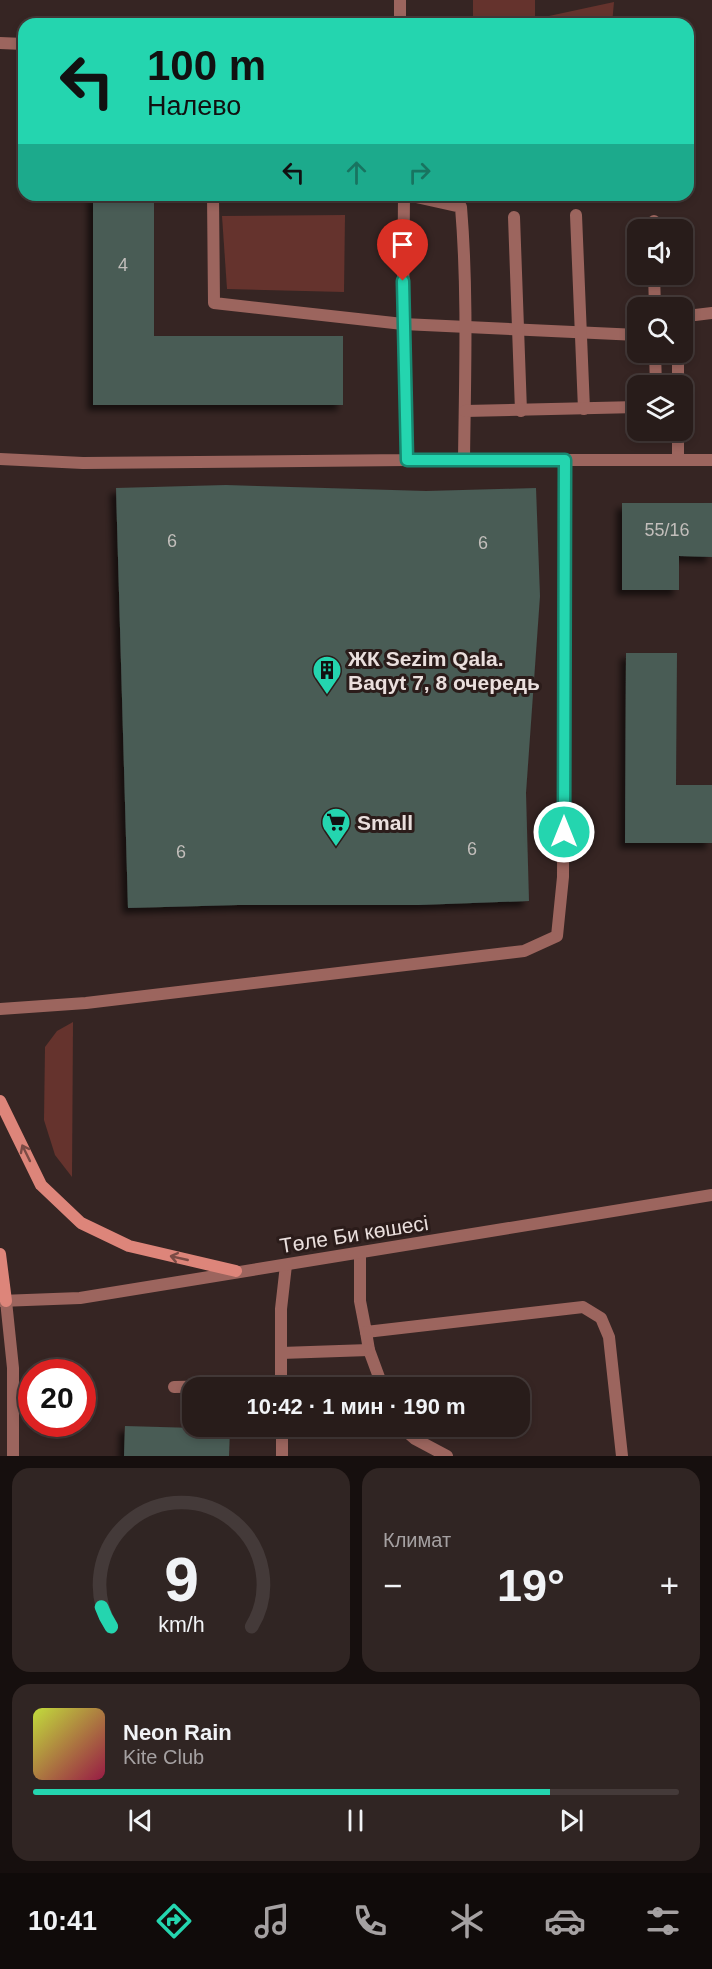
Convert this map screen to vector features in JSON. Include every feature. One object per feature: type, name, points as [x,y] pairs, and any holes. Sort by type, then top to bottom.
[{"type":"street","points":[[400,0],[400,18]]},
{"type":"street","points":[[0,43],[18,44]]},
{"type":"street","points":[[213,201],[214,303],[403,324],[627,335]]},
{"type":"street","points":[[405,201],[403,324],[407,460]]},
{"type":"street","points":[[433,201],[461,207],[465,259],[466,327],[464,460]]},
{"type":"street","points":[[576,215],[584,409]]},
{"type":"street","points":[[514,217],[521,411]]},
{"type":"street","points":[[693,315],[712,313]]},
{"type":"street","points":[[465,411],[627,407]]},
{"type":"street","points":[[678,441],[678,460]]},
{"type":"street","points":[[0,459],[82,463],[712,460]]},
{"type":"street","points":[[0,1009],[86,1003],[524,951],[557,936],[564,877],[565,460]]},
{"type":"street","points":[[0,1101],[41,1185],[81,1223],[129,1246],[236,1271]]},
{"type":"street","name":"Төле Би көшесі","points":[[3,1301],[80,1298],[712,1195]]},
{"type":"street","points":[[0,1254],[3,1301],[13,1368],[13,1456]]},
{"type":"street","points":[[360,1254],[360,1301],[369,1350],[379,1377]]},
{"type":"street","points":[[281,1377],[281,1309],[286,1265]]},
{"type":"street","points":[[366,1332],[584,1307],[601,1318],[609,1337],[622,1456]]},
{"type":"street","points":[[281,1353],[369,1350]]},
{"type":"street","points":[[174,1387],[182,1387]]},
{"type":"street","points":[[282,1437],[282,1456]]},
{"type":"street","points":[[413,1437],[447,1456]]},
{"type":"shaded area","points":[[473,0],[535,0],[535,18],[473,18]]},
{"type":"shaded area","points":[[614,2],[613,18],[540,18]]},
{"type":"shaded area","points":[[345,215],[344,292],[227,289],[222,216]]},
{"type":"shaded area","points":[[73,1022],[72,1177],[55,1155],[44,1120],[45,1047],[57,1031]]},
{"type":"building","points":[[93,201],[154,201],[154,336],[343,336],[343,405],[93,405]]},
{"type":"building","name":"ЖК Sezim Qala. Baqyt 7, 8 очередь","points":[[226,485],[426,491],[536,488],[540,596],[526,793],[529,901],[419,905],[238,905],[128,908],[116,488]]},
{"type":"building","points":[[622,503],[712,503],[712,557],[679,556],[679,590],[622,590]]},
{"type":"building","points":[[626,653],[677,653],[676,785],[712,785],[712,843],[625,843]]},
{"type":"building","points":[[125,1426],[182,1428],[182,1437],[230,1437],[229,1456],[124,1456]]},
{"type":"place","name":"ЖК Sezim Qala. Baqyt 7, 8 очередь","points":[[327,696]]},
{"type":"place","name":"Small","points":[[336,848]]},
{"type":"route","points":[[403,281],[407,460],[565,460],[564,832]]}]
